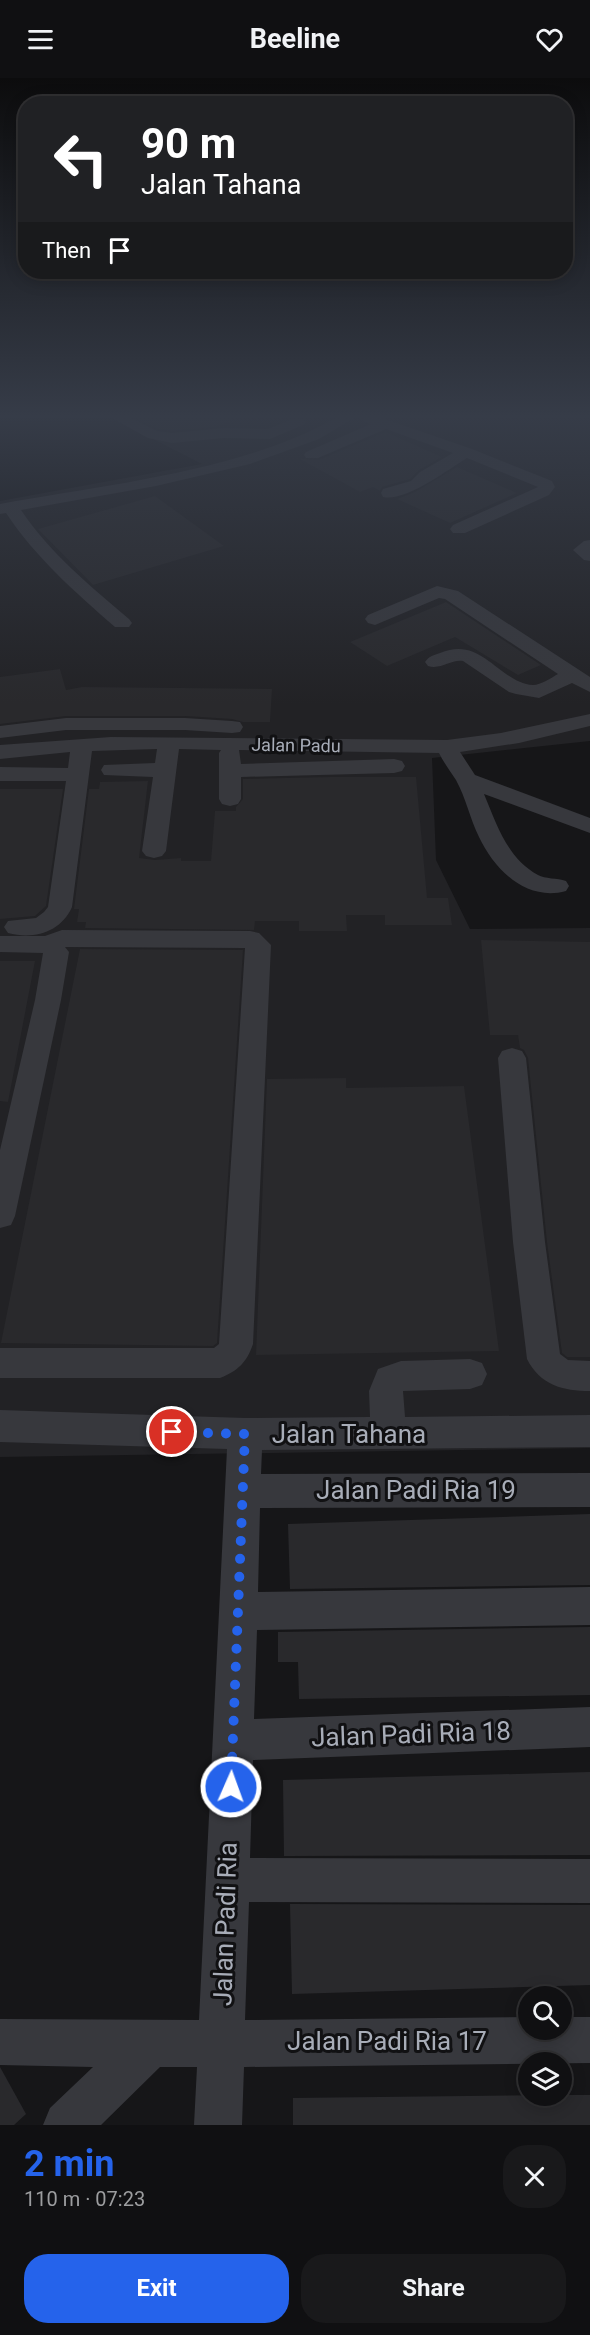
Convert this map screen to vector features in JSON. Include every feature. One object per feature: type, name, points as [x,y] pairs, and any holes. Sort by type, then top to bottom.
[{"type":"street","points":[[10,514],[79,586],[122,623]]},
{"type":"street","points":[[459,529],[494,514]]},
{"type":"street","points":[[590,544],[582,550],[590,556]]},
{"type":"street","points":[[375,620],[437,592],[451,595],[581,680]]},
{"type":"street","points":[[435,662],[454,654],[469,657],[516,688],[539,692],[581,680]]},
{"type":"street","name":"Jalan Padu","points":[[0,752],[82,744],[447,746],[515,737],[590,720]]},
{"type":"street","points":[[0,733],[66,724],[185,724],[246,728]]},
{"type":"street","points":[[0,926],[26,927],[48,923],[57,917],[82,744]]},
{"type":"street","points":[[154,851],[168,744]]},
{"type":"street","points":[[230,745],[230,799]]},
{"type":"street","points":[[447,746],[455,765],[467,780],[491,838],[507,863],[533,883],[557,886]]},
{"type":"street","points":[[230,771],[394,766]]},
{"type":"street","points":[[112,770],[165,770]]},
{"type":"street","points":[[0,774],[78,775]]},
{"type":"street","points":[[467,780],[590,826]]},
{"type":"street","points":[[0,1363],[220,1363],[233,1353],[236,1344],[258,945],[250,939],[74,938],[55,939],[49,944]]},
{"type":"street","points":[[0,944],[49,944],[56,952],[48,1000],[0,1216]]},
{"type":"street","points":[[512,1058],[529,1242],[544,1359],[552,1370],[565,1376],[590,1376]]},
{"type":"street","points":[[388,1434],[386,1391],[390,1380],[401,1376],[470,1374]]},
{"type":"street","name":"Jalan Tahana","points":[[0,1426],[245,1434],[590,1431]]},
{"type":"street","name":"Jalan Padi Ria","points":[[218,2125],[245,1434]]},
{"type":"street","name":"Jalan Padi Ria 19","points":[[243,1491],[590,1490]]},
{"type":"street","points":[[238,1611],[590,1606]]},
{"type":"street","name":"Jalan Padi Ria 18","points":[[233,1740],[590,1728]]},
{"type":"street","points":[[227,1880],[590,1881]]},
{"type":"street","name":"Jalan Padi Ria 17","points":[[0,2042],[149,2045],[220,2042],[590,2040]]},
{"type":"street","points":[[68,2125],[149,2045]]},
{"type":"shaded area","points":[[0,514],[590,514],[590,741],[432,758],[436,860],[470,929],[590,928],[590,1448],[0,1457]]},
{"type":"building","points":[[93,514],[179,514],[224,546],[93,585],[38,529]]},
{"type":"building","points":[[429,514],[471,514],[450,523]]},
{"type":"building","points":[[446,602],[541,665],[518,675],[455,637],[387,666],[350,642]]},
{"type":"building","points":[[60,669],[66,690],[82,687],[272,689],[270,722],[243,722],[232,719],[185,716],[66,716],[0,724],[0,677]]},
{"type":"building","points":[[416,777],[427,898],[448,898],[452,925],[385,925],[385,915],[346,915],[347,931],[299,931],[299,921],[255,921],[254,930],[85,928],[86,922],[77,922],[79,909],[74,909],[89,789],[99,789],[100,782],[148,781],[139,858],[211,861],[215,811],[236,811],[236,807],[243,799],[243,779]]},
{"type":"building","points":[[0,789],[63,789],[46,906],[35,916],[0,919]]},
{"type":"building","points":[[481,940],[590,942],[590,1357],[567,1357],[562,1353],[547,1242],[528,1058],[524,1050],[520,1048],[518,1035],[490,1035]]},
{"type":"building","points":[[80,949],[243,950],[217,1343],[213,1346],[1,1343]]},
{"type":"building","points":[[0,961],[35,961],[8,1102],[0,1101]]},
{"type":"building","points":[[346,1078],[346,1088],[464,1086],[499,1351],[256,1355],[267,1079]]},
{"type":"building","points":[[590,1514],[590,1585],[290,1589],[288,1524]]},
{"type":"building","points":[[590,1627],[590,1695],[299,1699],[298,1662],[278,1662],[278,1632]]},
{"type":"building","points":[[590,1772],[590,1855],[284,1856],[283,1780]]},
{"type":"building","points":[[290,1904],[590,1905],[590,1985],[292,1994]]},
{"type":"building","points":[[0,2067],[26,2114],[14,2125],[0,2125]]},
{"type":"building","points":[[572,2095],[590,2095],[590,2125],[293,2125],[293,2098],[518,2096],[518,2106],[572,2106]]},
{"type":"route","points":[[172,1432],[245,1434],[231,1787]]}]
